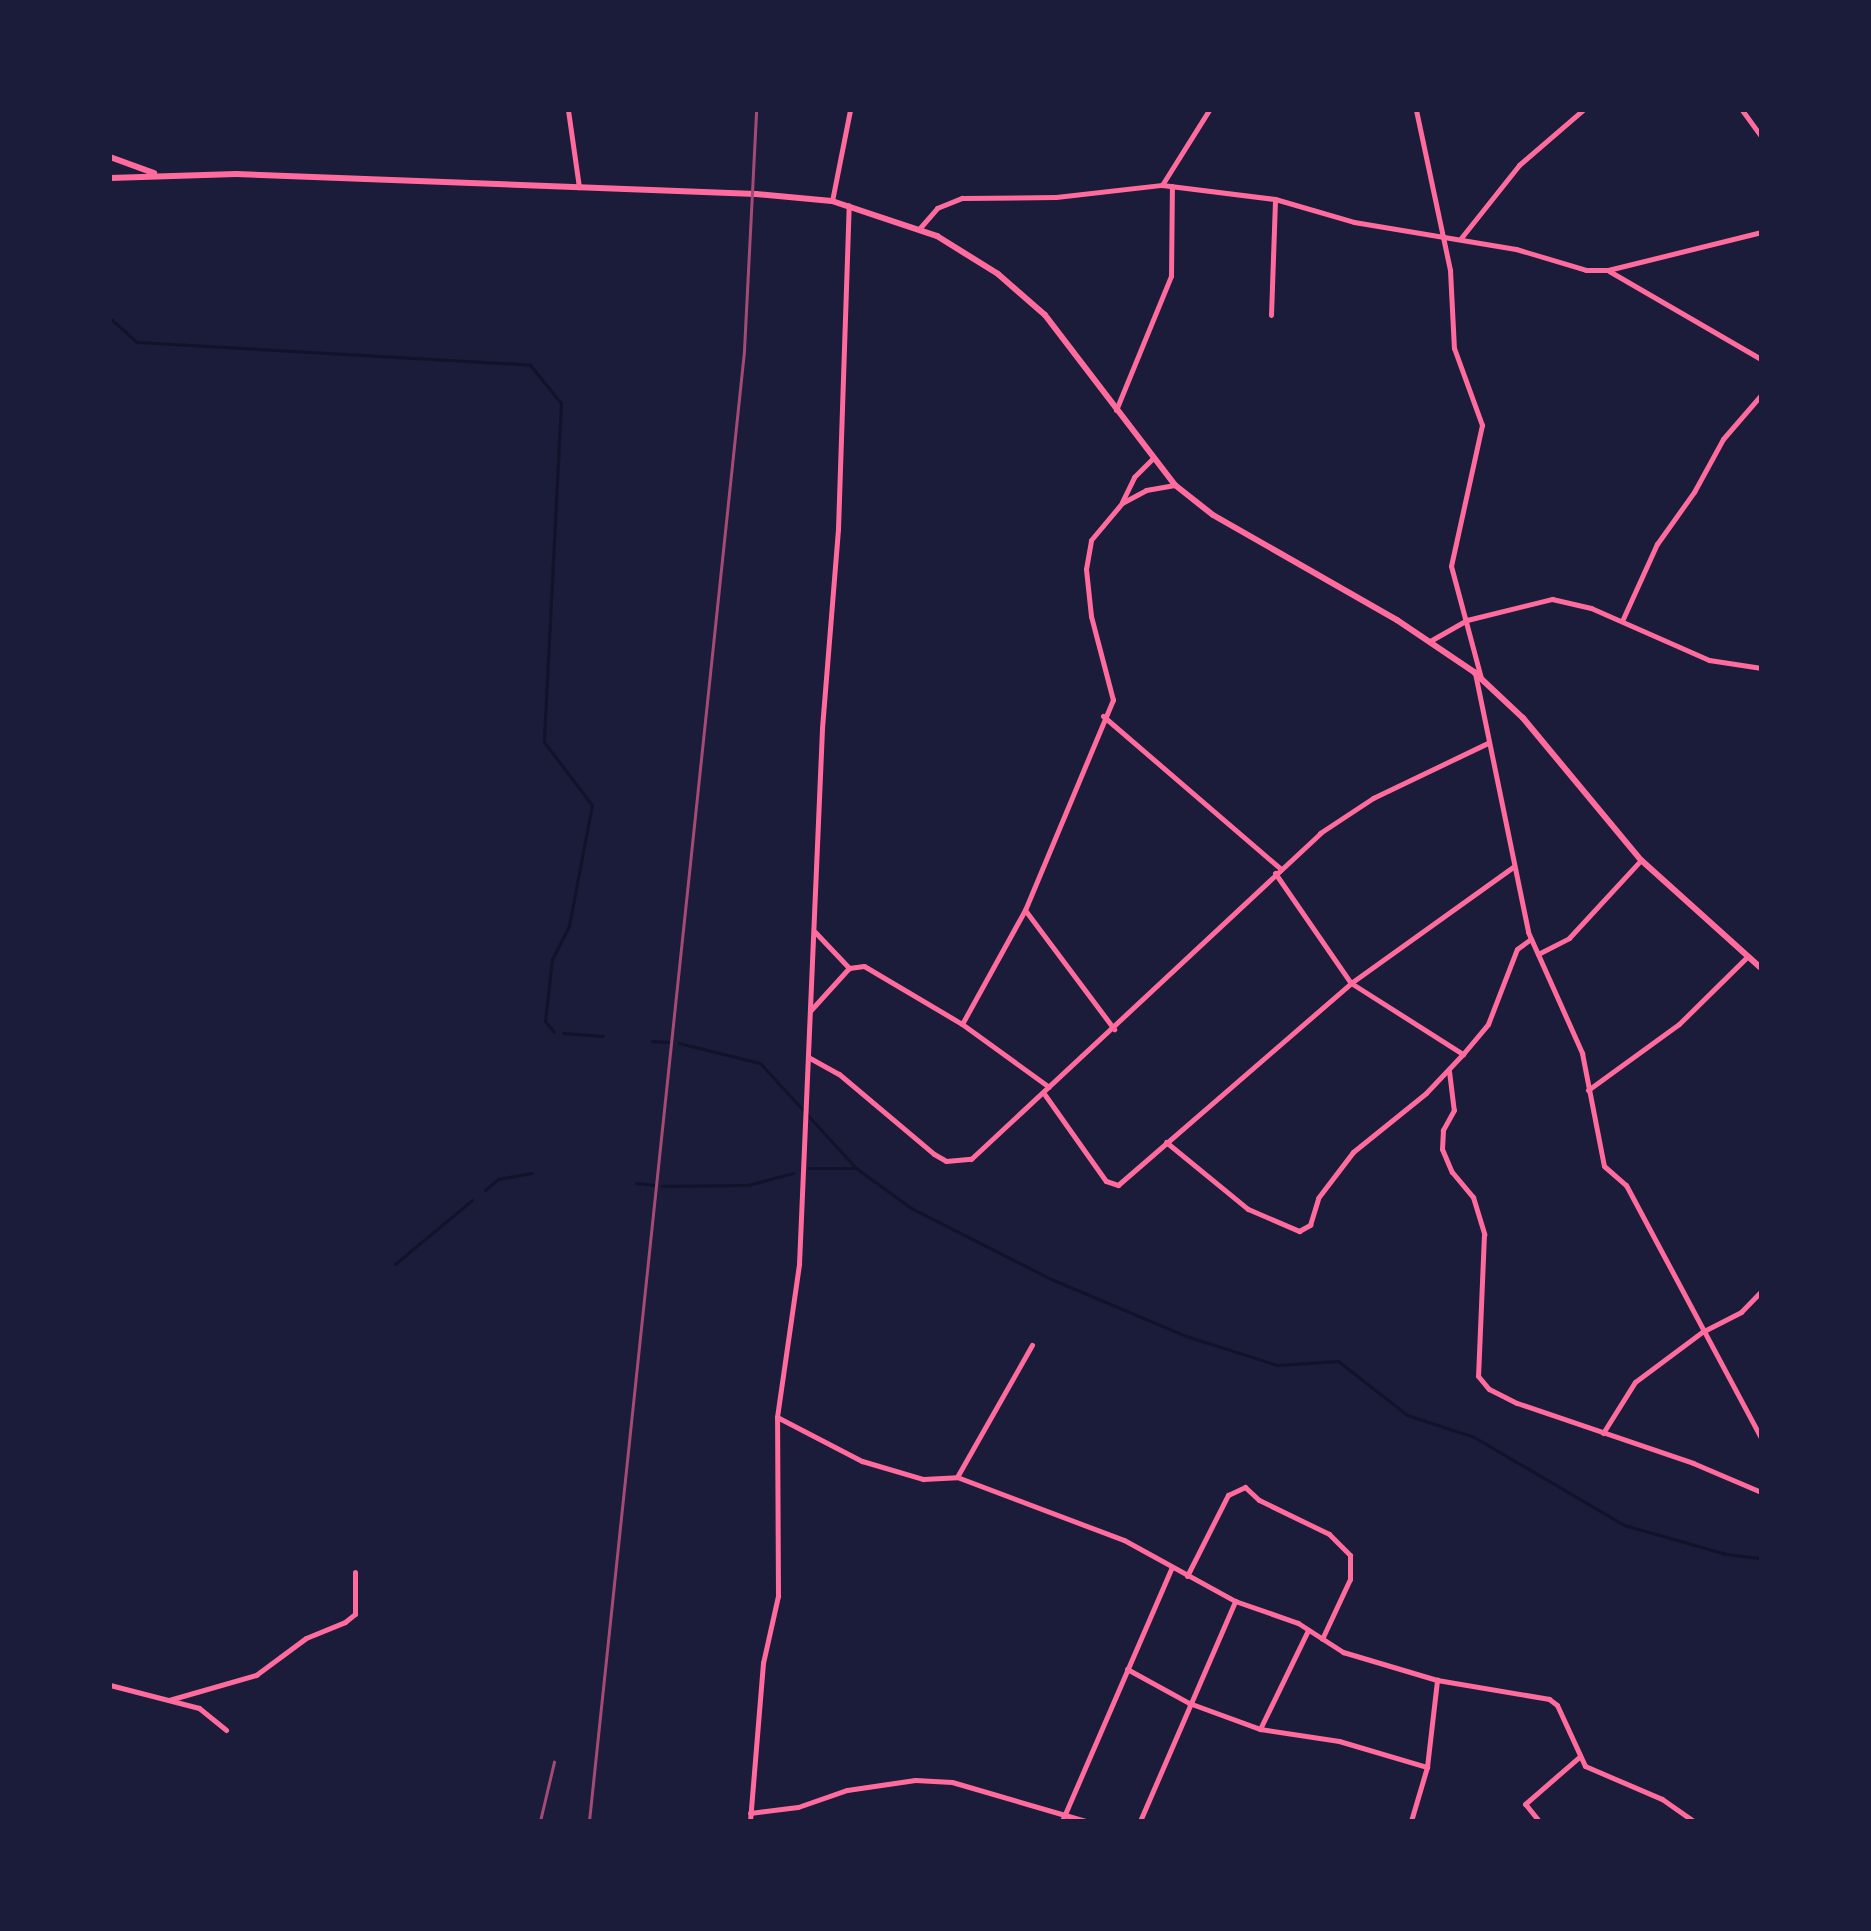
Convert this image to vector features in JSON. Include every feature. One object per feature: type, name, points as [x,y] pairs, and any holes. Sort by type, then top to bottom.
[{"type":"street","points":[[568,110],[579,188]]},
{"type":"street","points":[[832,201],[850,110]]},
{"type":"street","points":[[1416,110],[1445,236],[1454,348],[1482,425],[1476,467],[1452,550],[1453,582],[1467,620],[1482,679]]},
{"type":"street","points":[[1461,238],[1519,165],[1583,110]]},
{"type":"street","points":[[1742,110],[1761,136]]},
{"type":"street","points":[[1162,185],[1207,111]]},
{"type":"street","points":[[110,157],[157,174]]},
{"type":"street","points":[[110,178],[157,174],[579,188],[832,201],[919,229],[968,254],[1022,293],[1067,339],[1116,410],[1175,485],[1213,515],[1430,641],[1482,679],[1523,718],[1641,860],[1761,968]]},
{"type":"street","points":[[919,229],[937,208],[962,198],[1056,197],[1162,185],[1275,199],[1354,222],[1461,238],[1576,268],[1608,270],[1761,232]]},
{"type":"street","points":[[1116,410],[1171,276],[1172,186]]},
{"type":"street","points":[[1271,315],[1275,199]]},
{"type":"street","points":[[750,1821],[763,1663],[778,1596],[777,1417],[799,1264],[822,728],[838,529],[849,205]]},
{"type":"street","points":[[1608,270],[1761,359]]},
{"type":"street","points":[[1622,622],[1657,544],[1694,492],[1723,439],[1761,395]]},
{"type":"street","points":[[962,1024],[1025,910],[1103,716],[1113,700],[1099,662],[1086,569],[1091,540],[1122,503],[1134,477],[1153,458]]},
{"type":"street","points":[[1122,503],[1146,490],[1175,485]]},
{"type":"street","points":[[1430,641],[1467,620],[1552,599],[1622,622],[1709,660],[1761,668]]},
{"type":"street","points":[[1474,672],[1513,867],[1531,939],[1582,1053],[1604,1166],[1626,1185],[1761,1438]]},
{"type":"street","points":[[1103,716],[1280,868]]},
{"type":"street","points":[[808,1057],[839,1074],[946,1161],[977,1156],[1045,1095],[1049,1087],[1114,1029],[1280,868],[1346,813],[1488,743]]},
{"type":"street","points":[[1538,954],[1569,938],[1641,860]]},
{"type":"street","points":[[1045,1095],[1110,1185],[1123,1183],[1249,1067],[1268,1060],[1351,983],[1513,867]]},
{"type":"street","points":[[1275,873],[1351,983],[1463,1054]]},
{"type":"street","points":[[1025,910],[1114,1029]]},
{"type":"street","points":[[814,931],[849,968]]},
{"type":"street","points":[[1166,1142],[1248,1209],[1299,1231],[1310,1225],[1318,1198],[1353,1152],[1449,1071],[1488,1024],[1517,949],[1531,939]]},
{"type":"street","points":[[1587,1091],[1679,1024],[1748,956]]},
{"type":"street","points":[[810,1011],[849,968],[864,966],[962,1024],[1049,1087]]},
{"type":"street","points":[[1449,1071],[1455,1102],[1442,1149],[1452,1172],[1473,1197],[1484,1234],[1478,1376],[1489,1389],[1517,1403],[1761,1492]]},
{"type":"street","points":[[1603,1433],[1635,1382],[1702,1332],[1741,1312],[1761,1291]]},
{"type":"street","points":[[957,1477],[1032,1345]]},
{"type":"street","points":[[777,1417],[862,1461],[923,1479],[957,1477],[1124,1540],[1235,1601],[1275,1612],[1343,1652],[1437,1680],[1553,1701],[1585,1766],[1662,1799],[1694,1821]]},
{"type":"street","points":[[1187,1576],[1228,1495],[1245,1487],[1259,1500],[1329,1534],[1350,1555],[1350,1579],[1322,1639]]},
{"type":"street","points":[[1062,1821],[1172,1567]]},
{"type":"street","points":[[169,1700],[256,1675],[306,1638],[345,1622],[355,1614],[355,1572]]},
{"type":"street","points":[[1140,1821],[1235,1601]]},
{"type":"street","points":[[1260,1729],[1308,1630]]},
{"type":"street","points":[[1127,1669],[1189,1703],[1260,1729],[1339,1741],[1427,1767]]},
{"type":"street","points":[[1411,1821],[1427,1767],[1437,1680]]},
{"type":"street","points":[[110,1685],[199,1708],[226,1730]]},
{"type":"street","points":[[1539,1821],[1525,1804],[1579,1757]]},
{"type":"street","points":[[750,1813],[798,1807],[847,1790],[915,1780],[952,1782],[1066,1812],[1085,1821]]},
{"type":"waterway","points":[[110,318],[137,342],[530,365],[561,403],[544,742],[592,805],[569,926],[552,959],[545,1021],[554,1032]]},
{"type":"waterway","points":[[563,1033],[603,1036]]},
{"type":"waterway","points":[[652,1041],[668,1042]]},
{"type":"waterway","points":[[679,1043],[760,1063],[856,1168],[911,1208],[1051,1279],[1186,1336],[1277,1365],[1338,1361],[1407,1415],[1474,1437],[1624,1525],[1726,1554],[1761,1558]]},
{"type":"waterway","points":[[809,1168],[856,1168]]},
{"type":"waterway","points":[[485,1190],[498,1179],[531,1173]]},
{"type":"waterway","points":[[662,1186],[748,1185],[793,1173]]},
{"type":"waterway","points":[[636,1183],[655,1185]]},
{"type":"waterway","points":[[395,1264],[472,1200]]},
{"type":"railway","points":[[589,1821],[744,350],[756,110]]},
{"type":"railway","points":[[540,1821],[554,1762]]}]
